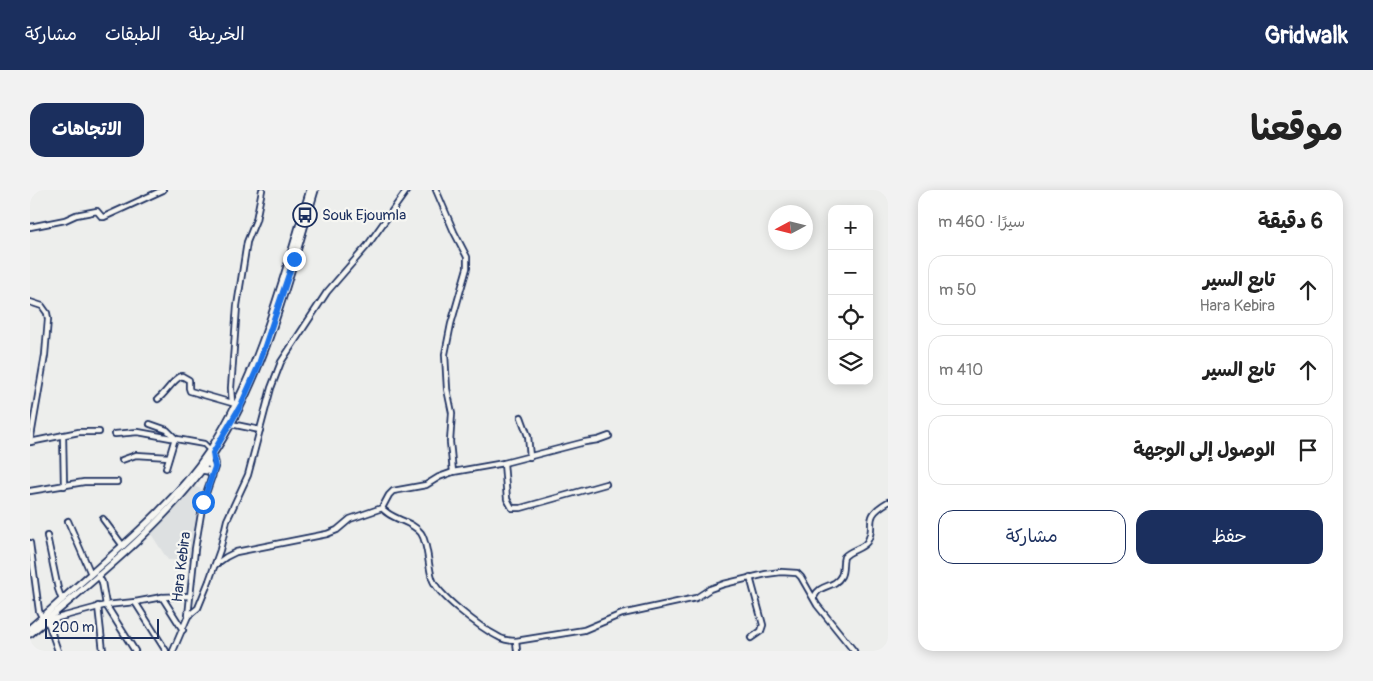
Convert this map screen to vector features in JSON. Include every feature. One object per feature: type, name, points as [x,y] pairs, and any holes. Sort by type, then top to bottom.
[{"type":"main road","points":[[212,451],[236,404],[258,367],[310,190]]},
{"type":"main road","points":[[277,304],[315,190]]},
{"type":"main road","points":[[30,634],[62,600],[169,505],[231,424],[236,404]]},
{"type":"main road","points":[[30,628],[44,619],[98,574],[169,505],[201,470],[206,459]]},
{"type":"main road","points":[[201,470],[209,471],[212,476]]},
{"type":"street","points":[[30,227],[65,220],[91,211],[97,211],[104,217],[163,190]]},
{"type":"street","points":[[158,399],[166,393],[177,378],[182,376],[188,380],[190,392],[236,404],[232,365],[238,298],[247,242],[256,220],[262,190]]},
{"type":"street","points":[[188,616],[196,611],[200,603],[214,566],[227,520],[248,475],[271,388],[281,362],[327,292],[368,246],[407,190]]},
{"type":"street","points":[[436,190],[451,226],[467,257],[467,268],[451,324],[445,354],[447,393],[452,413],[450,442],[453,472]]},
{"type":"street","points":[[30,302],[42,306],[47,313],[48,319],[45,355],[30,442],[79,432],[99,432]]},
{"type":"street","points":[[521,417],[528,436],[530,457]]},
{"type":"street","points":[[150,424],[168,430],[174,438]]},
{"type":"street","points":[[231,424],[260,430]]},
{"type":"street","points":[[115,434],[138,432],[174,438],[204,444],[212,451]]},
{"type":"street","points":[[63,435],[64,486]]},
{"type":"street","points":[[214,566],[236,552],[327,534],[337,530],[350,519],[382,508],[393,491],[426,485],[439,477],[453,472],[504,463],[609,436]]},
{"type":"street","points":[[166,468],[174,438]]},
{"type":"street","name":"Hara Kebira","points":[[174,651],[188,616],[193,562],[202,510],[216,464],[212,451]]},
{"type":"street","points":[[122,460],[136,455],[169,456]]},
{"type":"street","points":[[206,459],[212,470],[212,476]]},
{"type":"street","points":[[504,463],[507,499],[512,508],[521,508],[606,484]]},
{"type":"street","points":[[30,491],[94,481],[117,482]]},
{"type":"street","points":[[814,597],[819,589],[839,580],[843,574],[844,557],[849,552],[865,544],[870,534],[872,514],[888,502]]},
{"type":"street","points":[[382,508],[389,514],[405,521],[422,534],[432,578],[435,586],[442,594],[494,635],[505,640],[516,641],[584,630],[622,614],[691,600],[710,589],[750,577],[766,574],[797,573],[805,581],[817,604],[854,651]]},
{"type":"street","points":[[103,519],[123,546]]},
{"type":"street","points":[[68,521],[91,574]]},
{"type":"street","points":[[47,536],[62,600]]},
{"type":"street","points":[[30,543],[39,611],[49,625],[58,651]]},
{"type":"street","points":[[98,574],[102,582],[106,605],[135,651]]},
{"type":"street","points":[[750,577],[762,625],[762,632],[751,638]]},
{"type":"street","points":[[44,619],[98,606],[162,597],[190,596]]},
{"type":"street","points":[[162,597],[183,630]]},
{"type":"street","points":[[135,602],[166,651]]},
{"type":"street","points":[[98,606],[103,651]]},
{"type":"street","points":[[516,641],[517,651]]},
{"type":"shaded area","points":[[193,486],[204,490],[190,561],[168,560],[151,534],[152,530],[172,511]]},
{"type":"place","name":"Souk Ejoumla","points":[[305,215]]},
{"type":"route","points":[[203,502],[215,467],[213,453],[241,405],[258,367],[294,259]]}]
